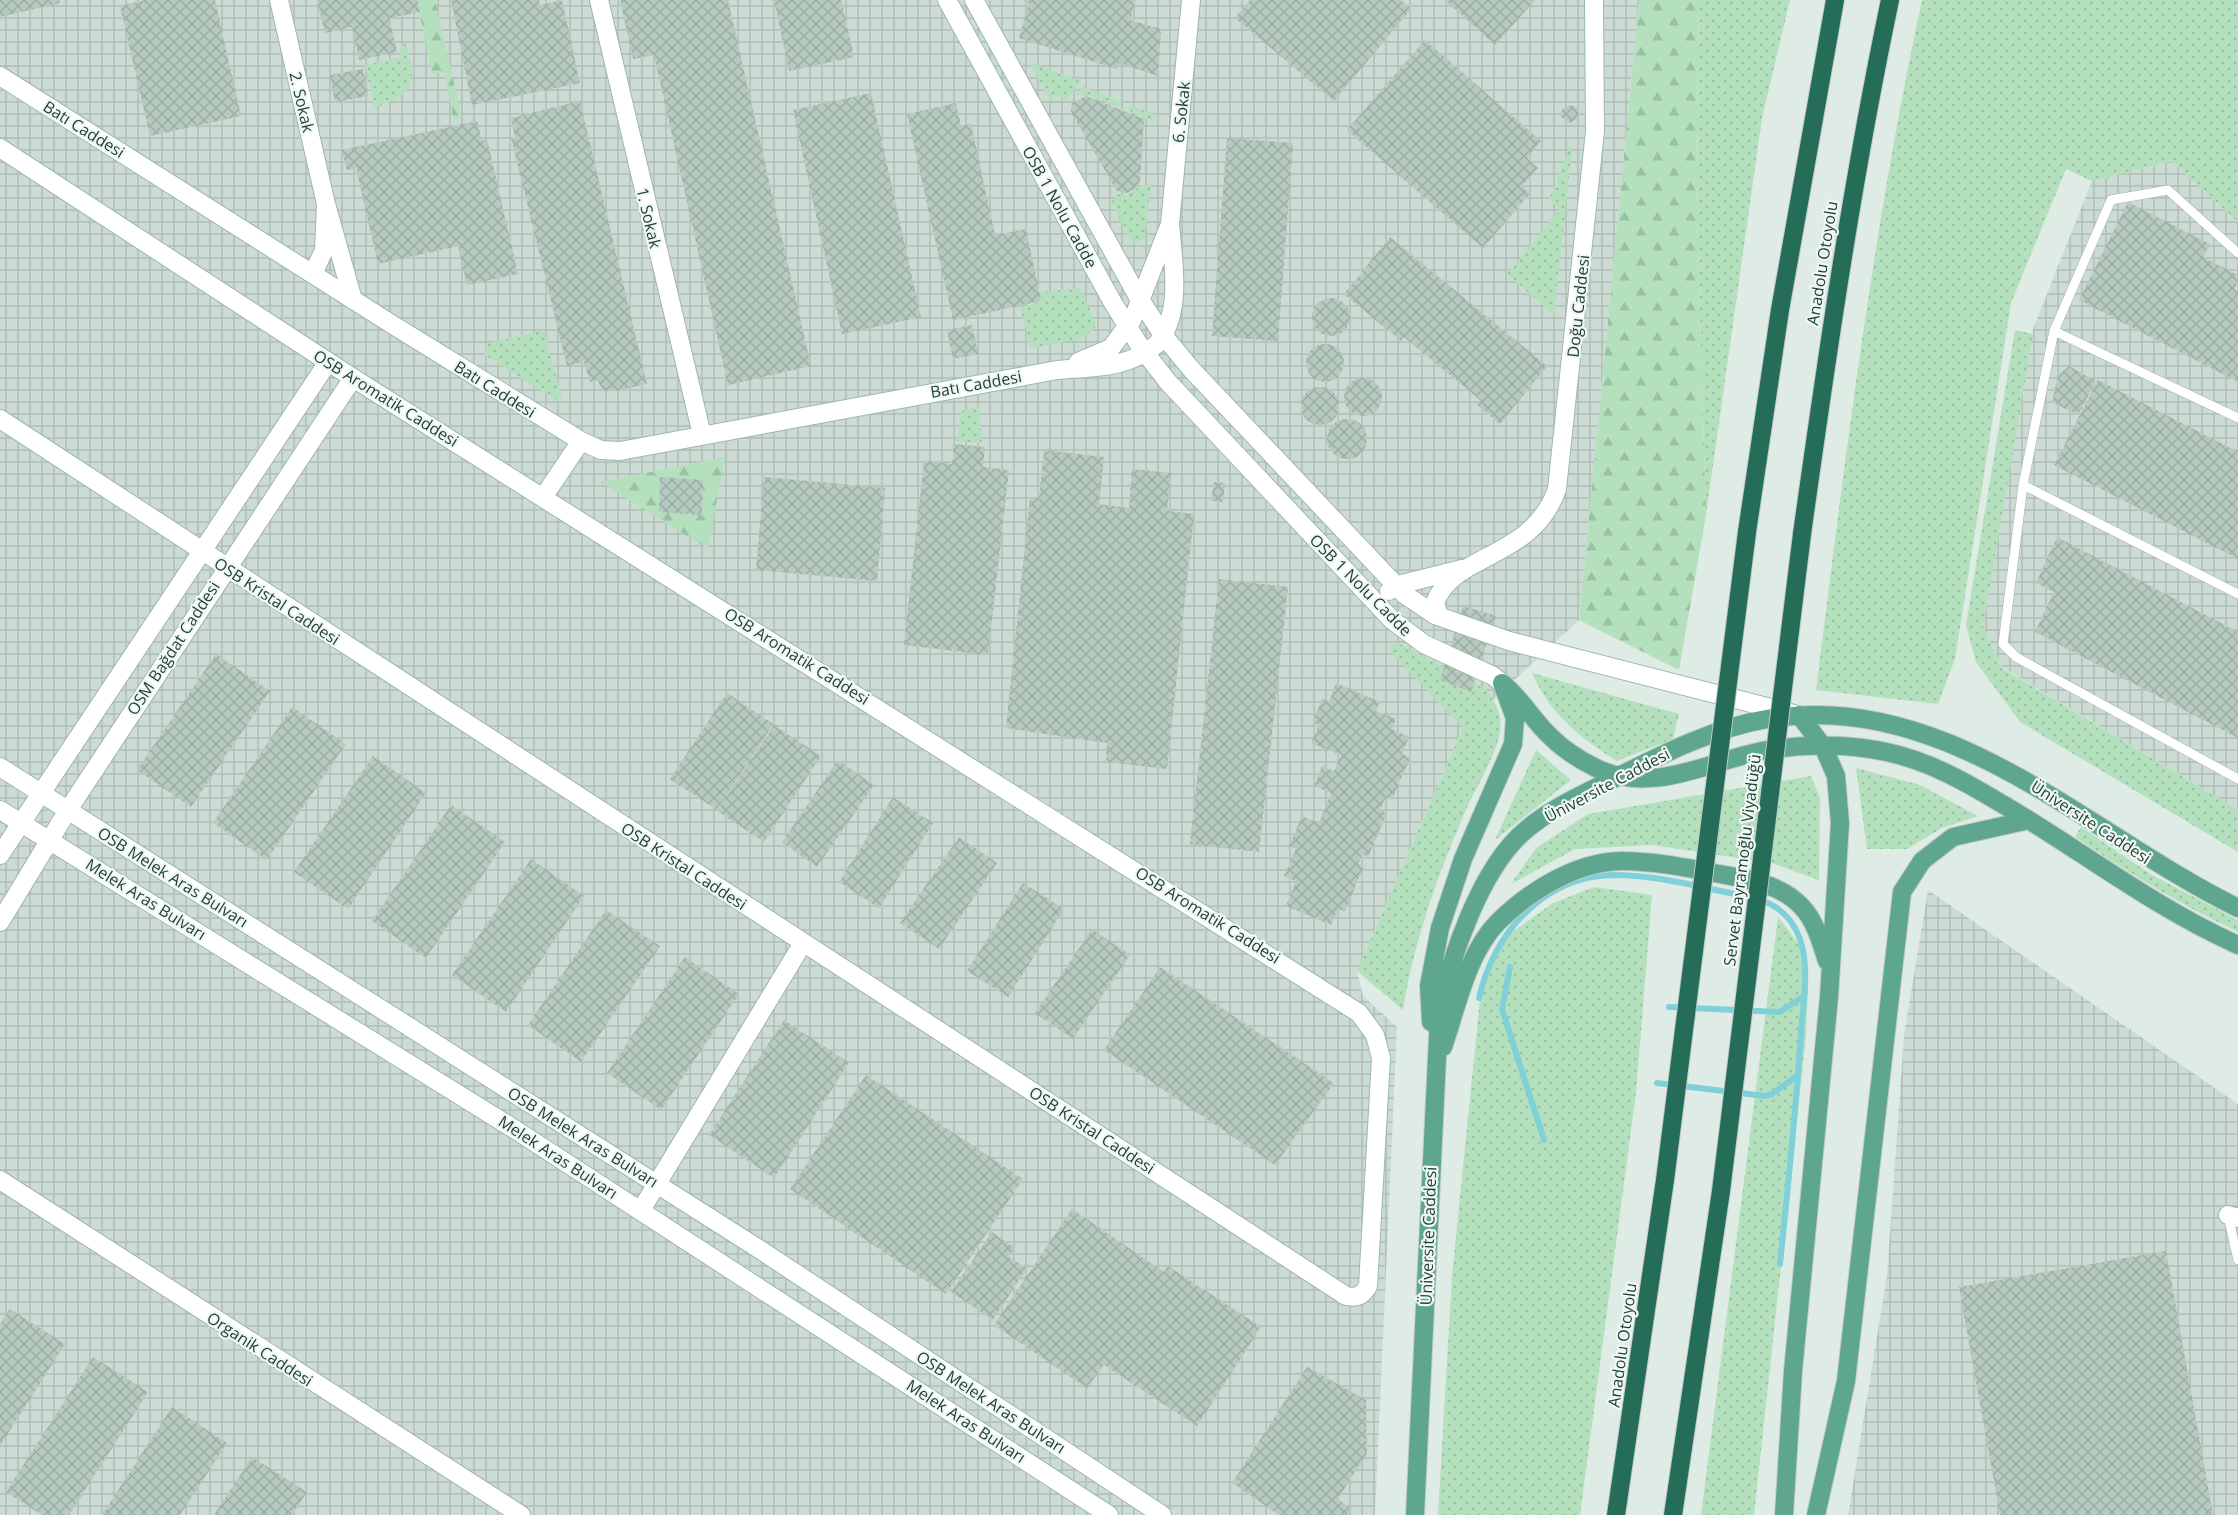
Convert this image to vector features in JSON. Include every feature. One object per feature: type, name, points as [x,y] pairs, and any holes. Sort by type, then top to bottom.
[{"type":"highway","name":"Anadolu Otoyolu","points":[[1616,1515],[1665,1180],[1747,532],[1780,310],[1835,0]]},
{"type":"highway","name":"Anadolu Otoyolu","points":[[1802,534],[1831,329],[1872,83],[1890,0]]},
{"type":"highway","name":"Servet Bayramoğlu Viyadüğü","points":[[1673,1515],[1720,1191],[1802,534]]},
{"type":"main road","name":"OSB 1 Nolu Cadde","points":[[1502,683],[1521,699],[1550,737],[1597,768],[1620,776],[1653,778],[1680,776],[1765,751],[1804,745],[1864,748],[1914,760],[1960,779],[2029,820]]},
{"type":"main road","points":[[1434,1075],[1429,986],[1440,928],[1463,859],[1513,744],[1515,718],[1502,683]]},
{"type":"main road","points":[[1784,1515],[1793,1371],[1830,973],[1839,794],[1836,776],[1823,746],[1799,715]]},
{"type":"main road","name":"Üniversite Caddesi","points":[[1415,1515],[1434,1075],[1439,1016],[1447,975],[1459,941],[1484,887],[1525,830],[1559,806],[1677,748],[1719,733],[1764,719],[1799,715],[1869,720],[1946,741],[1990,760],[2033,784],[2158,865],[2238,908]]},
{"type":"main road","points":[[1816,1515],[1846,1381],[1902,892],[1922,861],[1953,837],[2029,820]]},
{"type":"main road","name":"Üniversite Caddesi","points":[[2029,820],[2177,913],[2238,945]]},
{"type":"main road","points":[[1434,1075],[1465,981],[1479,951],[1495,925],[1518,904],[1542,888],[1591,867],[1620,861],[1681,867],[1758,881],[1785,892],[1804,909],[1817,932],[1830,973]]},
{"type":"street","name":"2. Sokak","points":[[279,0],[326,204],[353,300]]},
{"type":"street","name":"1. Sokak","points":[[599,0],[702,435]]},
{"type":"street","name":"OSB 1 Nolu Cadde","points":[[947,0],[1134,314],[1155,344],[1184,400],[1407,634],[1493,676],[1502,683]]},
{"type":"street","name":"OSB 1 Nolu Cadde","points":[[974,0],[1134,314],[1155,344],[1192,370],[1394,586],[1418,606],[1509,641],[1799,715]]},
{"type":"street","name":"6. Sokak","points":[[1155,344],[1173,302],[1170,224],[1191,0]]},
{"type":"street","name":"Doğu Caddesi","points":[[1439,616],[1435,603],[1440,591],[1470,567],[1513,545],[1533,530],[1547,512],[1557,489],[1595,131],[1594,0]]},
{"type":"street","name":"Batı Caddesi","points":[[0,76],[353,300],[581,441],[601,450],[620,451],[1057,370],[1120,364],[1155,344]]},
{"type":"street","name":"OSB Aromatik Caddesi","points":[[0,148],[353,378],[544,496],[1359,1013],[1375,1035],[1381,1058],[1368,1286]]},
{"type":"street","name":"2. Sokak","points":[[313,274],[324,250],[326,204]]},
{"type":"street","name":"6. Sokak","points":[[1134,314],[1170,224]]},
{"type":"street","name":"Batı Caddesi","points":[[1057,370],[1111,348],[1134,314]]},
{"type":"street","name":"OSM Bağdat Caddesi","points":[[0,855],[39,793],[203,553],[328,362]]},
{"type":"street","name":"OSM Bağdat Caddesi","points":[[0,922],[68,810],[226,567],[353,378]]},
{"type":"street","name":"OSB Kristal Caddesi","points":[[0,419],[1346,1296],[1354,1298],[1363,1294],[1368,1286]]},
{"type":"street","points":[[544,496],[581,441]]},
{"type":"street","name":"Doğu Caddesi","points":[[1394,586],[1470,567]]},
{"type":"street","points":[[1384,611],[1385,595],[1394,586]]},
{"type":"street","name":"OSB Melek Aras Bulvarı","points":[[0,767],[655,1183],[1162,1515]]},
{"type":"street","name":"Melek Aras Bulvarı","points":[[0,810],[50,839],[641,1210],[1109,1515]]},
{"type":"street","points":[[641,1210],[655,1183],[803,944]]},
{"type":"street","name":"Organik Caddesi","points":[[0,1180],[521,1515]]},
{"type":"lane","points":[[2238,253],[2168,190],[2111,200],[2054,331],[2024,485],[2003,644],[2016,657],[2238,779]]},
{"type":"lane","points":[[2054,331],[2238,418]]},
{"type":"lane","points":[[2024,485],[2238,594]]},
{"type":"lane","points":[[2233,1217],[2238,1260]]},
{"type":"shaded area","points":[[0,0],[1639,0],[1579,620],[1463,728],[1357,971],[1363,996],[1397,1027],[1375,1515],[0,1515]]},
{"type":"shaded area","points":[[2171,161],[2238,222],[2238,810],[2002,667],[1983,626],[2033,329],[2092,181]]},
{"type":"shaded area","points":[[1928,890],[2238,1104],[2238,1515],[1848,1515],[1887,1275],[1904,1035]]},
{"type":"green space","points":[[417,0],[435,0],[462,118],[454,120],[444,72],[432,74]]},
{"type":"green space","points":[[1639,0],[1699,0],[1696,177],[1706,515],[1679,670],[1579,620]]},
{"type":"green space","points":[[1699,0],[1790,0],[1762,118],[1706,515],[1696,177]]},
{"type":"green space","points":[[1922,0],[2238,0],[2238,222],[2171,161],[2092,181],[2066,169],[2011,303],[1955,659],[1938,704],[1816,690],[1849,430],[1875,258]]},
{"type":"green space","points":[[406,44],[411,68],[409,86],[397,98],[374,107],[365,65],[401,57],[400,45]]},
{"type":"green space","points":[[1029,62],[1081,81],[1067,100],[1056,95],[1051,102]]},
{"type":"green space","points":[[1083,87],[1122,102],[1120,107],[1085,94],[1076,96]]},
{"type":"green space","points":[[1129,105],[1156,115],[1154,122],[1127,110]]},
{"type":"green space","points":[[1569,149],[1572,149],[1554,315],[1507,274],[1560,209],[1549,200]]},
{"type":"green space","points":[[1142,185],[1151,185],[1145,236],[1143,240],[1135,243],[1129,238],[1111,203],[1117,194],[1127,195]]},
{"type":"green space","points":[[1080,288],[1095,321],[1095,328],[1080,339],[1031,348],[1020,307],[1042,302],[1040,292]]},
{"type":"green space","points":[[544,330],[563,404],[485,355],[486,344]]},
{"type":"green space","points":[[2015,330],[2033,334],[1983,626],[2002,668],[2238,810],[2238,852],[2020,722],[1976,662],[1966,625]]},
{"type":"green space","points":[[979,407],[982,443],[957,441],[961,411]]},
{"type":"green space","points":[[725,457],[708,549],[600,482]]},
{"type":"green space","points":[[1396,642],[1487,690],[1498,710],[1501,726],[1489,765],[1453,841],[1435,888],[1413,960],[1403,1010],[1357,971],[1463,728],[1388,649]]},
{"type":"green space","points":[[1532,673],[1679,714],[1673,739],[1617,761],[1567,724],[1539,688]]},
{"type":"green space","points":[[1536,750],[1571,780],[1495,840]]},
{"type":"green space","points":[[1856,768],[1920,785],[1978,816],[1942,828],[1907,849],[1867,849]]},
{"type":"green space","points":[[1811,776],[1820,798],[1819,880],[1772,863],[1652,845],[1575,849],[1511,884],[1536,848],[1588,814]]},
{"type":"green space","points":[[2081,827],[2152,875],[2238,920],[2238,932],[2155,888],[2075,837]]},
{"type":"green space","points":[[1594,887],[1652,895],[1636,1093],[1580,1515],[1438,1515],[1452,1276],[1482,979],[1505,937],[1553,903]]},
{"type":"green space","points":[[1778,917],[1804,951],[1808,990],[1806,1036],[1754,1515],[1701,1515]]},
{"type":"building","points":[[0,0],[59,0],[60,3],[0,17]]},
{"type":"building","points":[[145,0],[215,0],[241,116],[150,136],[120,6]]},
{"type":"building","points":[[317,0],[417,0],[420,12],[389,18],[397,52],[359,60],[352,27],[325,33]]},
{"type":"building","points":[[451,0],[539,0],[540,5],[562,0],[580,83],[472,105]]},
{"type":"building","points":[[620,0],[728,0],[811,366],[728,385],[654,55],[633,59]]},
{"type":"building","points":[[774,0],[841,0],[854,57],[789,71]]},
{"type":"building","points":[[1022,0],[1136,0],[1130,20],[1161,29],[1158,76],[1119,63],[1117,69],[1019,38],[1029,3]]},
{"type":"building","points":[[1250,0],[1401,0],[1411,9],[1334,101],[1235,18]]},
{"type":"building","points":[[1445,0],[1535,0],[1495,45]]},
{"type":"building","points":[[1425,40],[1541,141],[1527,158],[1538,168],[1522,186],[1530,194],[1483,248],[1347,130]]},
{"type":"building","points":[[363,69],[368,96],[335,102],[330,75]]},
{"type":"building","points":[[871,93],[921,317],[842,334],[793,110]]},
{"type":"building","points":[[1086,96],[1144,119],[1140,182],[1132,191],[1126,193],[1117,191],[1071,112],[1072,103]]},
{"type":"building","points":[[580,101],[647,384],[615,391],[603,390],[597,380],[590,382],[584,362],[567,366],[511,138],[515,137],[511,118]]},
{"type":"building","points":[[956,103],[961,126],[971,124],[995,235],[1026,229],[1041,301],[953,320],[907,114]]},
{"type":"building","points":[[1571,105],[1578,109],[1578,118],[1570,123],[1561,117],[1562,109]]},
{"type":"building","points":[[477,121],[482,141],[487,139],[518,274],[467,285],[458,246],[378,264],[356,168],[347,170],[342,150]]},
{"type":"building","points":[[1227,138],[1293,143],[1278,341],[1212,336]]},
{"type":"building","points":[[2128,202],[2210,244],[2203,257],[2238,275],[2235,290],[2238,291],[2238,382],[2079,300]]},
{"type":"building","points":[[1390,237],[1547,366],[1500,424],[1477,405],[1480,400],[1404,337],[1401,341],[1344,294]]},
{"type":"building","points":[[1331,298],[1345,303],[1350,317],[1345,331],[1331,336],[1317,331],[1312,317],[1317,303]]},
{"type":"building","points":[[972,325],[978,354],[953,359],[947,330]]},
{"type":"building","points":[[1325,344],[1332,345],[1338,350],[1343,356],[1343,370],[1338,376],[1332,381],[1325,382],[1318,381],[1312,376],[1307,370],[1306,363],[1307,356],[1312,350],[1318,345]]},
{"type":"building","points":[[2069,366],[2096,381],[2078,415],[2052,402],[2058,375]]},
{"type":"building","points":[[1363,378],[1377,383],[1382,397],[1377,411],[1363,416],[1349,411],[1344,397],[1349,383]]},
{"type":"building","points":[[2098,380],[2238,452],[2238,559],[2054,465]]},
{"type":"building","points":[[1320,387],[1334,392],[1339,406],[1334,420],[1320,425],[1306,420],[1301,406],[1306,392]]},
{"type":"building","points":[[1347,419],[1361,425],[1367,439],[1361,453],[1347,459],[1333,453],[1327,439],[1333,425]]},
{"type":"building","points":[[954,444],[985,447],[983,467],[1009,470],[988,655],[904,645],[924,461],[952,464]]},
{"type":"building","points":[[1044,450],[1104,457],[1099,504],[1129,508],[1132,469],[1171,473],[1167,511],[1194,514],[1167,769],[1106,762],[1107,743],[1006,728],[1030,497],[1039,498]]},
{"type":"building","points":[[660,477],[703,480],[702,515],[659,512]]},
{"type":"building","points":[[764,477],[885,488],[877,581],[756,570]]},
{"type":"building","points":[[1214,482],[1225,483],[1223,502],[1211,501]]},
{"type":"building","points":[[2057,537],[2238,632],[2238,738],[2035,632],[2054,592],[2036,583]]},
{"type":"building","points":[[1219,579],[1288,587],[1259,852],[1190,844]]},
{"type":"building","points":[[1463,606],[1496,616],[1471,692],[1440,680]]},
{"type":"building","points":[[216,654],[270,691],[191,807],[137,770]]},
{"type":"building","points":[[1336,683],[1380,702],[1376,711],[1396,719],[1392,729],[1409,737],[1402,754],[1410,758],[1392,800],[1386,797],[1380,810],[1387,813],[1368,857],[1362,854],[1358,864],[1364,866],[1345,911],[1338,909],[1331,925],[1286,906],[1296,881],[1284,876],[1296,849],[1289,846],[1302,816],[1319,823],[1331,793],[1314,786],[1322,766],[1334,771],[1341,755],[1311,743],[1319,725],[1313,722],[1322,699],[1329,702]]},
{"type":"building","points":[[727,693],[773,724],[717,810],[670,779]]},
{"type":"building","points":[[292,707],[346,744],[267,860],[213,823]]},
{"type":"building","points":[[774,725],[821,756],[764,842],[717,811]]},
{"type":"building","points":[[373,756],[426,793],[348,909],[294,872]]},
{"type":"building","points":[[838,760],[874,785],[817,867],[782,842]]},
{"type":"building","points":[[893,797],[933,823],[879,908],[839,882]]},
{"type":"building","points":[[451,805],[505,842],[426,958],[372,921]]},
{"type":"building","points":[[959,837],[997,863],[939,949],[900,923]]},
{"type":"building","points":[[531,859],[584,896],[506,1012],[452,975]]},
{"type":"building","points":[[1023,883],[1064,909],[1008,997],[967,971]]},
{"type":"building","points":[[606,910],[660,946],[581,1062],[528,1025]]},
{"type":"building","points":[[1092,929],[1130,955],[1073,1039],[1035,1013]]},
{"type":"building","points":[[685,957],[739,994],[661,1110],[607,1073]]},
{"type":"building","points":[[1160,967],[1334,1083],[1275,1165],[1104,1050]]},
{"type":"building","points":[[784,1020],[849,1063],[774,1178],[709,1135]]},
{"type":"building","points":[[866,1075],[1023,1179],[946,1294],[790,1189]]},
{"type":"building","points":[[1072,1209],[1164,1272],[1168,1266],[1261,1327],[1197,1426],[1104,1365],[1087,1388],[994,1325]]},
{"type":"building","points":[[992,1232],[1015,1248],[1009,1257],[1027,1268],[993,1320],[951,1292]]},
{"type":"building","points":[[2166,1251],[2213,1515],[2000,1515],[1959,1287]]},
{"type":"building","points":[[10,1309],[65,1344],[0,1446],[0,1324]]},
{"type":"building","points":[[93,1357],[148,1392],[69,1515],[42,1515],[6,1492]]},
{"type":"building","points":[[1307,1367],[1366,1400],[1367,1453],[1338,1499],[1352,1509],[1348,1515],[1279,1515],[1232,1483]]},
{"type":"building","points":[[172,1407],[227,1443],[180,1515],[102,1515]]},
{"type":"building","points":[[252,1457],[307,1492],[292,1515],[214,1515]]},
{"type":"waterway","points":[[1479,998],[1496,952],[1509,931],[1525,913],[1543,898],[1564,886],[1587,878],[1625,875],[1677,882],[1754,898],[1766,902],[1786,915],[1794,925],[1800,939],[1805,974],[1780,1264]]},
{"type":"waterway","points":[[1510,967],[1502,1009],[1544,1140]]},
{"type":"waterway","points":[[1669,1007],[1780,1012],[1804,996]]},
{"type":"waterway","points":[[1657,1083],[1765,1096],[1772,1094],[1798,1075]]}]
